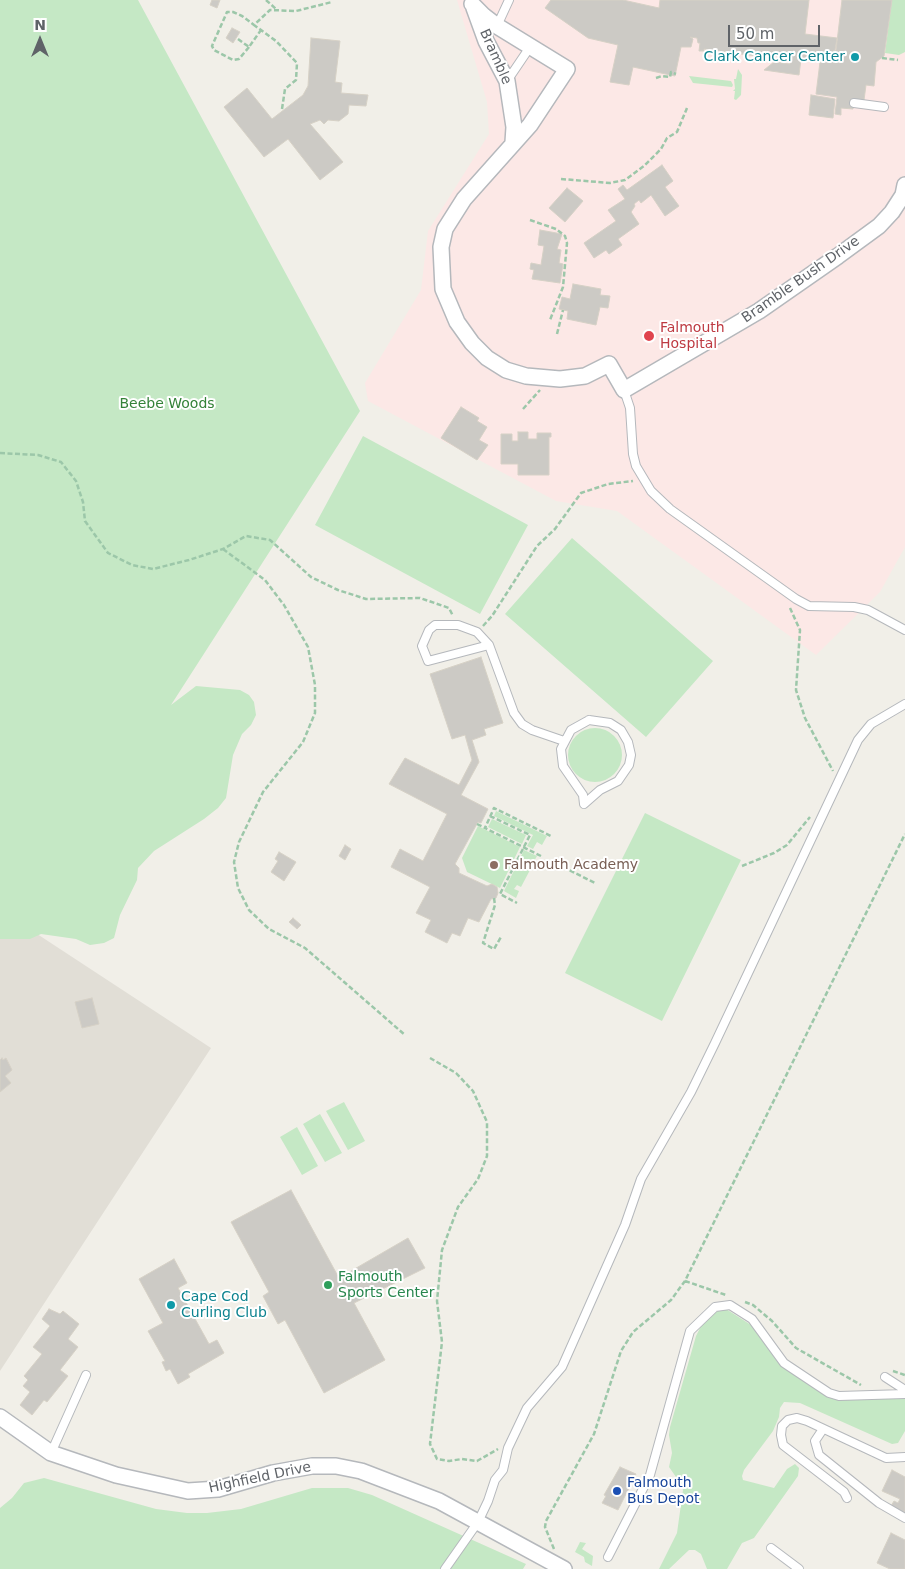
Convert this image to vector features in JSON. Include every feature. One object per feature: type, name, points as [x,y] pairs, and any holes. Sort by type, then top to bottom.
[{"type":"street","name":"Bramble","points":[[471,2],[497,26],[567,69],[530,125],[513,142]]},
{"type":"street","name":"Bramble","points":[[471,2],[486,41],[507,80],[514,127],[513,142]]},
{"type":"street","points":[[513,142],[464,199],[445,229],[440,264],[443,289],[450,307],[457,322],[472,343],[486,358],[506,370],[526,376],[560,379],[585,376],[609,364],[624,390]]},
{"type":"street","name":"Bramble Bush Drive","points":[[624,390],[759,311],[860,240],[892,212],[903,195],[905,185]]},
{"type":"street","name":"Highfield Drive","points":[[0,1418],[51,1453],[116,1475],[188,1491],[218,1489],[273,1473],[312,1466],[348,1468],[439,1501],[556,1561]]},
{"type":"lane","points":[[497,26],[509,0]]},
{"type":"lane","points":[[507,80],[530,47]]},
{"type":"lane","points":[[854,103],[884,107]]},
{"type":"lane","points":[[624,390],[630,408],[634,459],[642,478],[656,496],[670,509],[796,600],[809,606],[854,607],[868,610],[905,630]]},
{"type":"lane","points":[[489,645],[428,661],[422,646],[428,630],[436,625],[458,625],[476,632],[489,645],[514,713],[522,724],[532,730],[564,741]]},
{"type":"lane","points":[[445,1569],[478,1522],[495,1480],[507,1462],[511,1441],[527,1408],[562,1367],[622,1230],[644,1173],[677,1117],[711,1051],[861,734],[871,724],[905,704]]},
{"type":"lane","points":[[596,720],[610,723],[621,730],[628,742],[631,755],[629,765],[618,781],[600,790],[584,804],[583,795],[563,766],[561,749],[564,741],[571,730],[583,722],[596,720]]},
{"type":"lane","points":[[608,1557],[652,1470],[690,1331],[715,1308],[730,1305],[752,1318],[784,1364],[829,1394],[839,1396],[905,1394]]},
{"type":"lane","points":[[51,1453],[86,1375]]},
{"type":"lane","points":[[885,1377],[905,1390]]},
{"type":"lane","points":[[847,1498],[844,1492],[783,1445],[780,1435],[782,1426],[788,1420],[797,1418],[823,1428],[886,1458],[905,1457]]},
{"type":"lane","points":[[823,1428],[815,1441],[819,1456],[879,1503],[905,1518]]},
{"type":"lane","points":[[771,1548],[799,1569]]},
{"type":"path","points":[[266,0],[278,10]]},
{"type":"path","points":[[254,25],[266,11],[296,11],[332,2]]},
{"type":"path","points":[[261,30],[241,57],[233,60],[214,50],[212,46],[227,12],[242,16],[261,30],[297,63],[296,80],[285,89],[282,109]]},
{"type":"path","points":[[238,39],[249,47]]},
{"type":"path","points":[[882,58],[898,60]]},
{"type":"path","points":[[656,78],[662,76],[670,77],[671,72],[676,74]]},
{"type":"path","points":[[561,179],[610,183],[624,180],[644,166],[661,149],[667,138],[677,132],[687,108]]},
{"type":"path","points":[[530,220],[556,229],[564,236],[567,243],[563,287],[550,320]]},
{"type":"path","points":[[558,334],[564,310]]},
{"type":"path","points":[[523,409],[542,387]]},
{"type":"path","points":[[0,453],[38,455],[61,462],[76,481],[83,502],[85,521],[108,554],[132,565],[153,569],[223,549],[246,536],[270,540],[311,578],[366,600],[420,598],[449,608],[458,625]]},
{"type":"path","points":[[476,632],[492,616],[537,546],[555,530],[581,493],[608,484],[642,478]]},
{"type":"path","points":[[223,549],[265,580],[284,605],[308,647],[315,686],[315,712],[303,742],[263,792],[239,842],[234,862],[238,888],[249,910],[270,929],[305,948],[405,1035]]},
{"type":"path","points":[[776,585],[800,630],[796,690],[805,718],[830,764],[836,785]]},
{"type":"path","points":[[742,866],[774,853],[787,844],[810,818],[826,806]]},
{"type":"path","points":[[485,828],[494,808],[551,836]]},
{"type":"path","points":[[490,816],[530,835],[500,894],[517,903]]},
{"type":"path","points":[[477,824],[541,856]]},
{"type":"path","points":[[556,1561],[545,1527],[546,1520],[594,1434],[621,1350],[633,1332],[671,1300],[685,1281],[905,834]]},
{"type":"path","points":[[563,867],[595,883]]},
{"type":"path","points":[[494,898],[495,905],[483,943],[494,949],[501,937]]},
{"type":"path","points":[[430,1058],[456,1073],[473,1091],[486,1122],[487,1156],[478,1178],[458,1207],[442,1250],[437,1301],[442,1342],[430,1444],[437,1459],[477,1461],[511,1441]]},
{"type":"path","points":[[685,1281],[730,1297]]},
{"type":"path","points":[[739,1300],[763,1313],[796,1348],[862,1386]]},
{"type":"shaded area","name":"Falmouth Hospital","points":[[457,0],[905,0],[905,547],[880,592],[816,655],[617,511],[556,501],[368,401],[365,383],[421,290],[428,231],[489,134],[487,102]]},
{"type":"shaded area","points":[[28,928],[211,1048],[0,1371],[0,939]]},
{"type":"green space","name":"Beebe Woods","points":[[0,0],[138,0],[360,411],[171,705],[196,686],[240,690],[249,695],[254,702],[256,715],[251,725],[242,734],[233,755],[226,798],[218,808],[204,819],[154,851],[138,868],[137,880],[120,915],[114,938],[104,943],[90,945],[76,939],[41,934],[30,939],[0,939]]},
{"type":"green space","points":[[892,0],[905,0],[905,52],[899,55],[885,53]]},
{"type":"green space","points":[[738,69],[742,75],[741,95],[736,100],[734,99],[735,91],[733,91],[735,89],[734,79],[736,79]]},
{"type":"green space","points":[[689,76],[731,81],[733,85],[732,87],[693,83]]},
{"type":"green space","points":[[363,436],[528,525],[480,614],[315,525]]},
{"type":"green space","points":[[572,538],[713,661],[646,737],[505,614]]},
{"type":"green space","points":[[595,728],[605,730],[614,736],[620,745],[622,755],[620,765],[614,774],[605,780],[595,782],[585,780],[576,774],[570,765],[568,755],[570,745],[576,736],[585,730]]},
{"type":"green space","points":[[496,811],[547,836],[542,845],[537,842],[533,849],[527,846],[533,835],[494,816]]},
{"type":"green space","points":[[645,813],[741,860],[662,1021],[565,973]]},
{"type":"green space","points":[[492,819],[526,835],[522,844],[488,827]]},
{"type":"green space","points":[[478,826],[520,847],[500,888],[467,872],[462,858]]},
{"type":"green space","points":[[524,850],[537,856],[532,865],[528,864],[526,867],[530,870],[521,887],[517,885],[514,889],[519,891],[516,898],[504,891]]},
{"type":"green space","points":[[344,1102],[365,1141],[348,1150],[326,1111]]},
{"type":"green space","points":[[320,1114],[342,1153],[325,1162],[303,1124]]},
{"type":"green space","points":[[297,1127],[318,1166],[302,1175],[280,1137]]},
{"type":"green space","points":[[726,1309],[751,1325],[777,1361],[791,1372],[844,1398],[905,1399],[905,1431],[898,1443],[892,1444],[800,1403],[784,1402],[780,1408],[779,1417],[773,1431],[744,1470],[742,1476],[743,1480],[774,1488],[787,1469],[795,1464],[799,1468],[798,1476],[754,1538],[742,1543],[727,1569],[707,1569],[701,1554],[695,1550],[689,1550],[669,1569],[659,1569],[677,1533],[683,1490],[669,1467],[672,1453],[669,1435],[670,1427],[696,1336],[703,1322],[714,1312]]},
{"type":"green space","points":[[44,1478],[156,1509],[187,1513],[241,1509],[312,1488],[348,1488],[372,1495],[526,1564],[523,1569],[0,1569],[0,1508],[12,1498],[24,1483]]},
{"type":"green space","points":[[580,1542],[586,1543],[582,1549],[593,1556],[592,1566],[585,1562],[584,1557],[575,1552]]},
{"type":"building","points":[[212,0],[220,0],[217,8],[210,5]]},
{"type":"building","points":[[551,0],[623,0],[659,8],[660,0],[809,0],[805,34],[837,38],[835,50],[819,61],[801,59],[799,75],[764,70],[774,62],[790,64],[791,58],[757,53],[756,56],[704,49],[704,51],[699,51],[700,43],[698,43],[697,38],[690,37],[693,39],[691,47],[681,47],[675,76],[633,67],[629,85],[610,82],[618,45],[588,38],[545,8]]},
{"type":"building","name":"Clark Cancer Center","points":[[842,0],[892,0],[884,56],[876,62],[874,86],[866,85],[864,100],[854,99],[853,109],[841,108],[841,115],[835,114],[837,97],[816,94],[820,62],[836,50]]},
{"type":"building","points":[[232,28],[240,32],[233,43],[226,38]]},
{"type":"building","points":[[311,38],[340,41],[335,82],[342,83],[341,93],[368,95],[366,106],[349,105],[348,114],[339,121],[328,120],[324,124],[320,120],[310,124],[343,162],[320,180],[288,139],[264,157],[224,107],[247,88],[272,119],[303,95],[308,86]]},
{"type":"building","points":[[811,95],[835,99],[833,118],[809,115]]},
{"type":"building","points":[[662,165],[673,181],[665,187],[679,206],[665,216],[651,195],[641,203],[639,200],[634,204],[635,206],[631,212],[639,224],[618,239],[622,245],[609,254],[606,250],[594,258],[584,243],[616,221],[608,210],[625,199],[618,189],[623,185],[627,190]]},
{"type":"building","points":[[567,188],[583,201],[565,222],[549,208]]},
{"type":"building","points":[[540,230],[562,234],[557,249],[561,250],[559,263],[563,264],[560,283],[532,279],[534,270],[530,269],[531,263],[541,265],[544,246],[538,245]]},
{"type":"building","points":[[573,284],[601,289],[600,295],[610,296],[608,308],[600,307],[596,325],[567,319],[568,311],[559,309],[562,297],[570,299]]},
{"type":"building","points":[[461,407],[479,418],[477,421],[487,427],[479,440],[488,445],[477,460],[441,438]]},
{"type":"building","points":[[518,432],[528,432],[528,439],[537,439],[537,433],[551,433],[551,437],[549,437],[549,475],[518,475],[518,464],[501,464],[501,434],[512,434],[512,441],[518,441]]},
{"type":"building","name":"Falmouth Academy","points":[[481,657],[503,723],[484,729],[486,735],[472,740],[479,762],[461,795],[488,809],[481,823],[478,822],[455,864],[459,868],[459,873],[487,886],[492,884],[497,887],[498,893],[496,898],[491,899],[479,922],[468,918],[460,936],[452,933],[447,943],[425,932],[431,920],[416,913],[430,887],[391,867],[400,849],[423,861],[447,814],[389,784],[405,758],[459,785],[472,760],[465,735],[452,739],[430,674]]},
{"type":"building","points":[[345,845],[351,849],[345,860],[339,856]]},
{"type":"building","points":[[279,852],[296,862],[284,881],[271,872],[278,861],[275,859]]},
{"type":"building","points":[[293,918],[301,925],[297,929],[289,922]]},
{"type":"building","points":[[92,998],[99,1024],[82,1028],[75,1002]]},
{"type":"building","points":[[2,1058],[3,1060],[6,1058],[12,1070],[5,1076],[11,1083],[0,1092],[0,1060]]},
{"type":"building","name":"Falmouth Sports Center","points":[[291,1190],[339,1278],[408,1238],[425,1268],[354,1303],[385,1360],[324,1393],[285,1320],[278,1324],[263,1296],[269,1292],[231,1222]]},
{"type":"building","name":"Cape Cod Curling Club","points":[[174,1259],[187,1283],[178,1288],[209,1344],[217,1340],[224,1353],[188,1374],[190,1377],[178,1384],[170,1369],[166,1371],[162,1362],[165,1361],[148,1331],[163,1323],[139,1279]]},
{"type":"building","points":[[49,1309],[60,1314],[63,1311],[79,1324],[68,1339],[78,1347],[60,1370],[68,1376],[47,1402],[44,1400],[32,1415],[20,1405],[30,1392],[23,1386],[28,1380],[24,1376],[42,1354],[33,1347],[50,1326],[42,1319]]},
{"type":"building","name":"Falmouth Bus Depot","points":[[620,1467],[636,1474],[618,1510],[602,1503],[606,1496],[604,1495]]},
{"type":"building","points":[[892,1470],[905,1477],[905,1515],[891,1506],[894,1501],[898,1503],[900,1499],[882,1491]]},
{"type":"building","points":[[891,1533],[905,1540],[905,1569],[890,1569],[877,1563]]},
{"type":"place","name":"Clark Cancer Center","points":[[855,57]]},
{"type":"place","name":"Falmouth Hospital","points":[[649,336]]},
{"type":"place","name":"Falmouth Academy","points":[[494,865]]},
{"type":"place","name":"Falmouth Sports Center","points":[[328,1285]]},
{"type":"place","name":"Cape Cod Curling Club","points":[[171,1305]]},
{"type":"place","name":"Falmouth Bus Depot","points":[[617,1491]]}]
